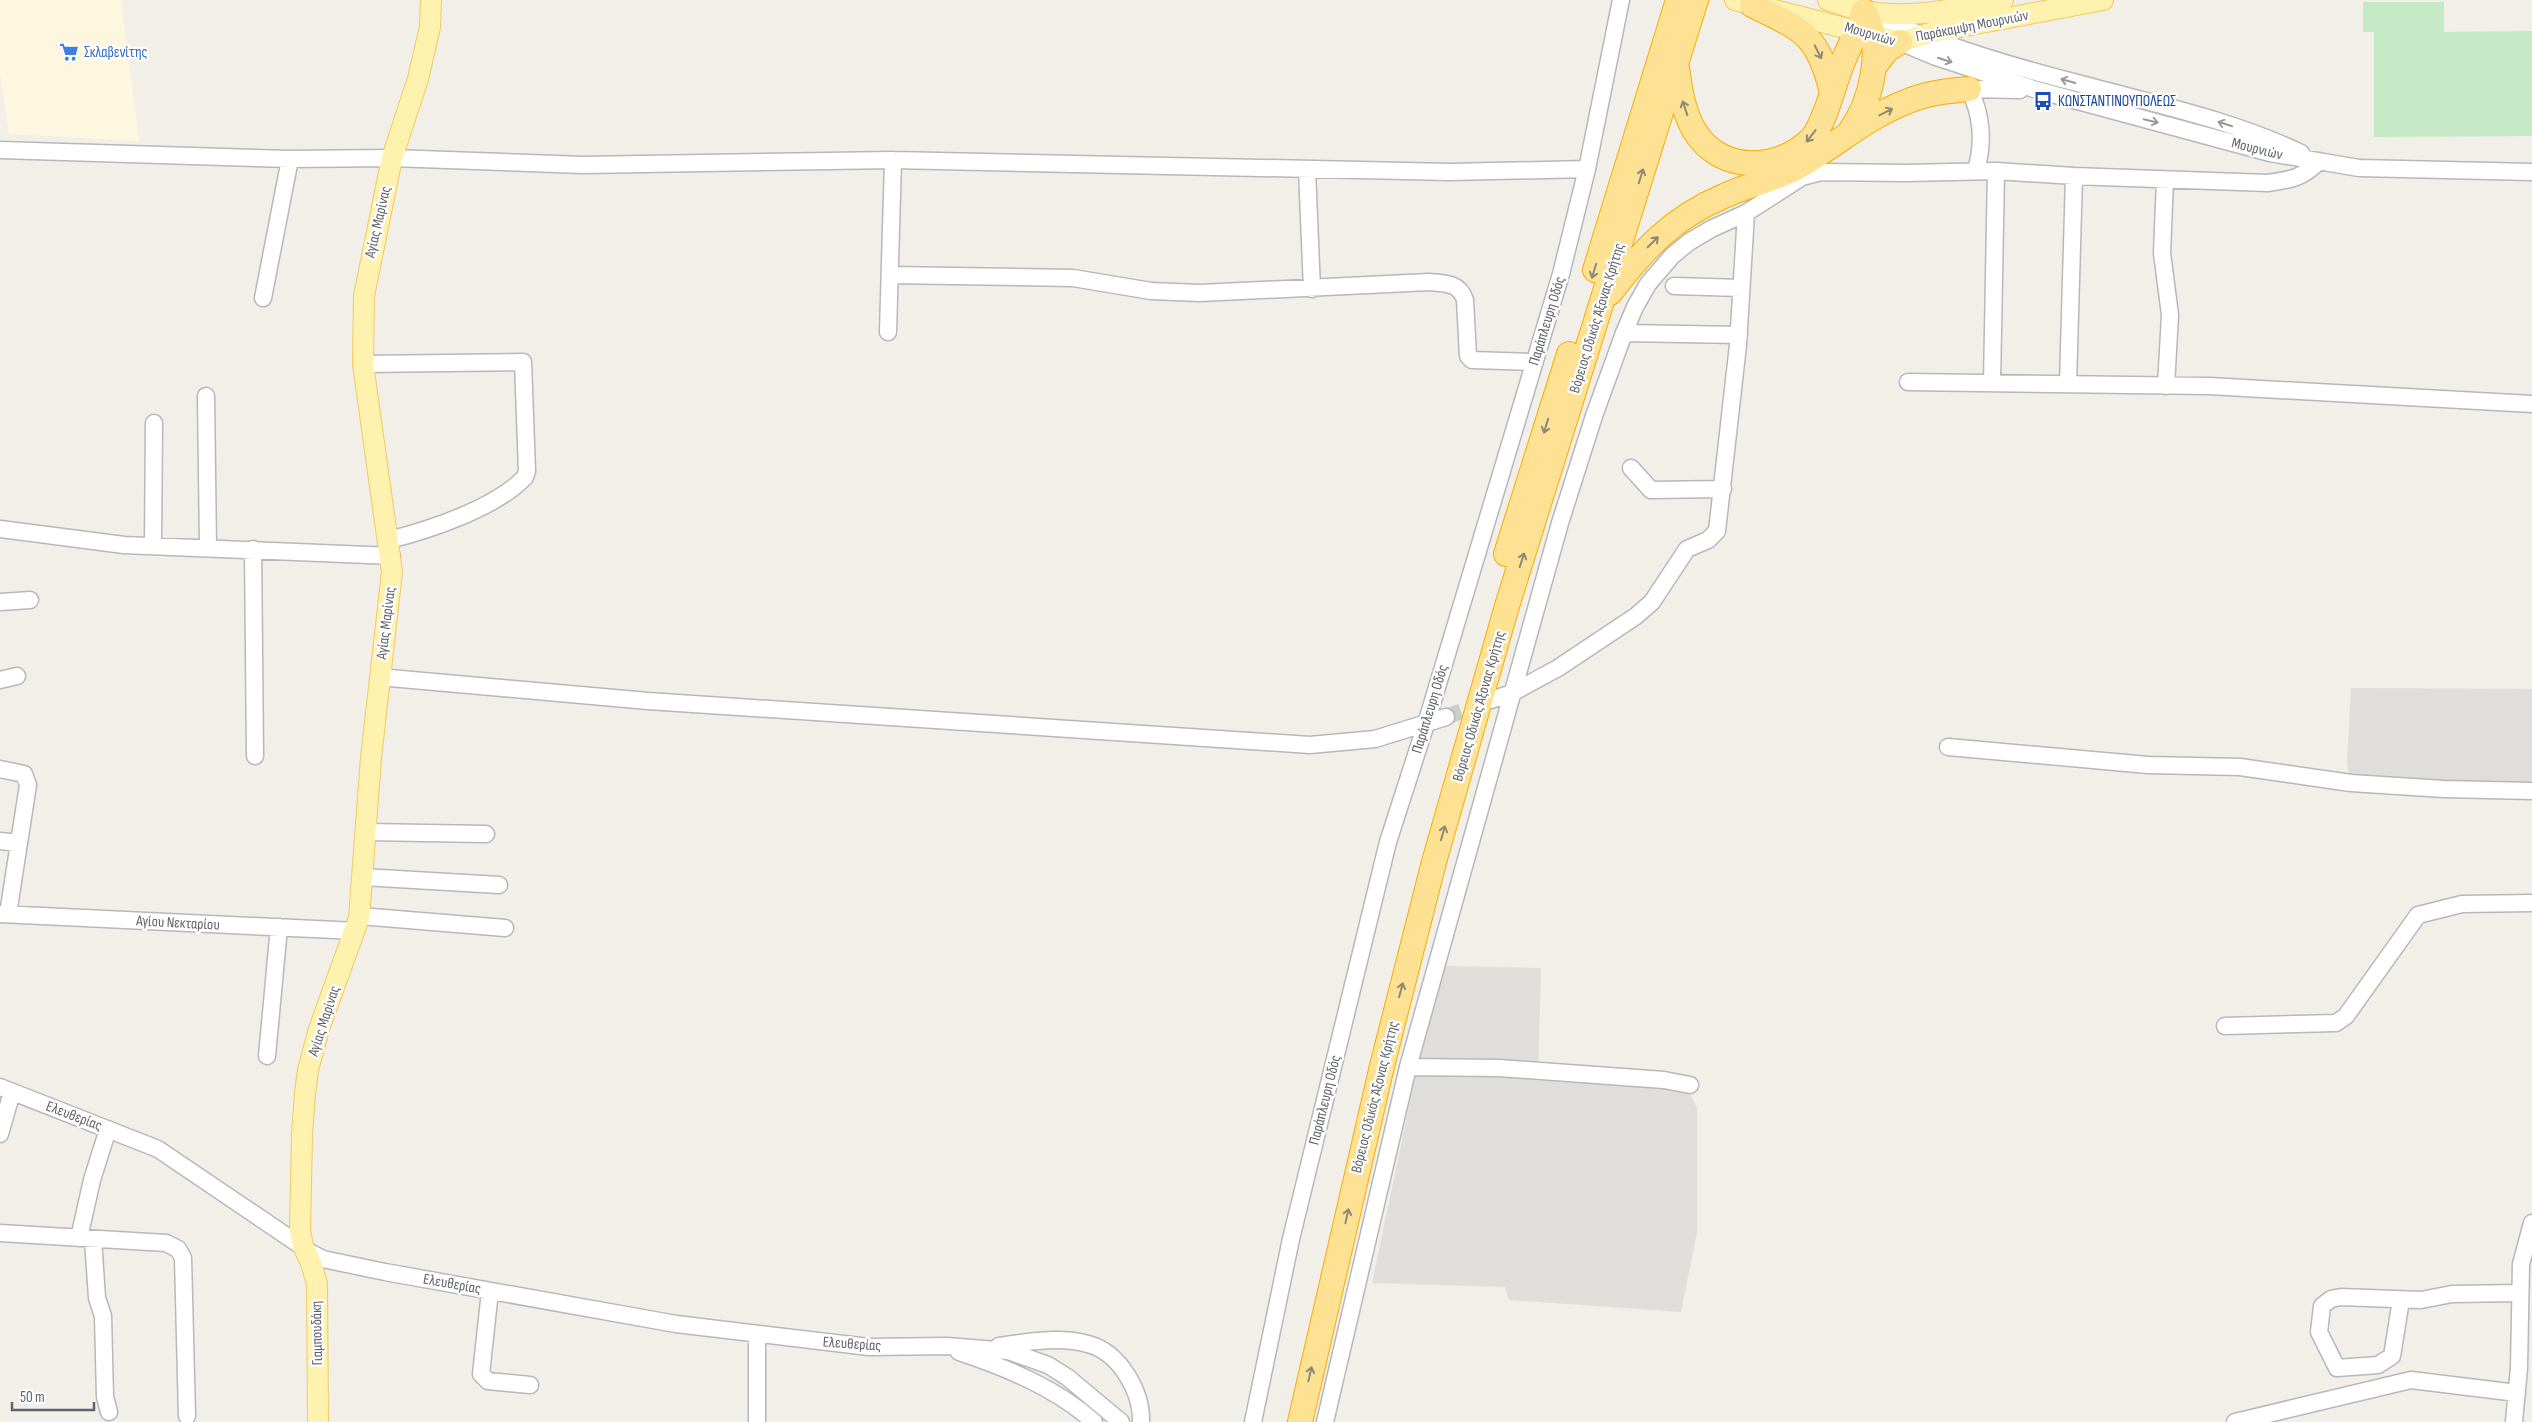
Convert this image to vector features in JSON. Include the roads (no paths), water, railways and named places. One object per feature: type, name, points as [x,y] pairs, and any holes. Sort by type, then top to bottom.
[{"type":"highway","name":"Βόρειος Οδικός Άξονας Κρήτης","points":[[1283,1422],[1365,1063],[1419,857],[1492,600],[1679,15],[1696,0]]},
{"type":"highway","points":[[1744,2],[1798,27],[1808,35],[1822,60],[1832,92]]},
{"type":"highway","name":"Βόρειος Οδικός Άξονας Κρήτης","points":[[1300,1422],[1382,1066],[1434,862],[1507,606],[1676,64],[1679,15]]},
{"type":"highway","points":[[1865,25],[1874,67]]},
{"type":"highway","points":[[1676,64],[1685,109],[1694,131],[1721,156],[1744,165],[1770,162],[1797,152],[1813,136],[1865,25]]},
{"type":"highway","points":[[1845,138],[1862,112],[1874,67],[1887,50],[1909,38]]},
{"type":"highway","points":[[1600,306],[1641,254],[1665,229],[1692,211],[1722,196],[1795,168],[1876,117],[1905,102],[1925,95],[1969,89]]},
{"type":"main road","name":"Αγίας Μαρίνας","points":[[303,1246],[299,1216],[301,1153],[308,1070],[319,1029],[358,923],[379,676],[391,590],[390,548],[363,364],[366,274],[392,158],[418,79],[430,27],[431,0]]},
{"type":"main road","points":[[1828,0],[1865,25]]},
{"type":"main road","name":"Παράκαμψη Μουρνιών","points":[[1865,25],[1890,14],[1953,9],[2003,0]]},
{"type":"main road","name":"Παράκαμψη Μουρνιών","points":[[1909,38],[2103,0]]},
{"type":"main road","name":"Μουρνιών","points":[[1744,2],[1865,25],[1909,38]]},
{"type":"main road","name":"Γιαμπουδάκη","points":[[303,1246],[311,1263],[317,1284],[318,1422]]},
{"type":"street","name":"Παράπλευρη Οδός","points":[[1253,1422],[1291,1239],[1388,842],[1426,724],[1561,274],[1587,169],[1620,0]]},
{"type":"street","name":"Μουρνιών","points":[[1909,38],[1936,57],[2037,90],[2270,153],[2319,161]]},
{"type":"street","name":"Μουρνιών","points":[[1909,38],[2175,108],[2274,140],[2319,161]]},
{"type":"street","points":[[1976,170],[1982,153],[1982,136],[1976,102],[1969,89],[2037,90]]},
{"type":"street","points":[[0,150],[290,159],[392,158],[583,165],[893,160],[1450,172],[1587,169]]},
{"type":"street","points":[[263,298],[290,159]]},
{"type":"street","points":[[888,332],[893,160]]},
{"type":"street","points":[[1325,1422],[1408,1067],[1563,514],[1594,416],[1624,333],[1635,307],[1648,284],[1672,256],[1711,229],[1746,213],[1802,177],[1822,172],[1906,174],[1976,170],[2074,176],[2267,183],[2292,180],[2309,172],[2319,161],[2379,170],[2532,172]]},
{"type":"street","points":[[1307,170],[1312,289]]},
{"type":"street","points":[[1992,383],[1996,171]]},
{"type":"street","points":[[2068,384],[2074,176]]},
{"type":"street","points":[[2165,180],[2162,253],[2170,314],[2166,386]]},
{"type":"street","points":[[1491,700],[1512,693],[1558,668],[1636,616],[1652,602],[1686,550],[1714,536],[1717,531],[1739,335],[1746,213]]},
{"type":"street","points":[[890,275],[1073,278],[1145,290],[1226,294],[1429,282],[1456,286],[1462,292],[1465,300],[1468,356],[1472,360],[1534,362]]},
{"type":"street","points":[[1674,286],[1742,288]]},
{"type":"street","points":[[1624,333],[1739,335]]},
{"type":"street","points":[[0,529],[152,546],[253,549],[390,548],[482,506],[525,477],[527,471],[523,362],[363,364]]},
{"type":"street","points":[[1908,382],[2166,386],[2532,404]]},
{"type":"street","points":[[206,396],[208,548]]},
{"type":"street","points":[[152,546],[154,423]]},
{"type":"street","points":[[1631,468],[1635,475],[1652,490],[1723,488]]},
{"type":"street","points":[[253,549],[256,756]]},
{"type":"street","points":[[0,602],[30,600]]},
{"type":"street","points":[[0,680],[17,676]]},
{"type":"street","points":[[379,676],[648,701],[1310,745],[1375,740],[1446,717]]},
{"type":"street","points":[[1948,747],[2148,765],[2240,768],[2350,783],[2444,789],[2532,791]]},
{"type":"street","points":[[0,769],[18,771],[24,774],[28,785],[19,842],[4,914]]},
{"type":"street","points":[[366,832],[486,834]]},
{"type":"street","points":[[0,841],[19,842]]},
{"type":"street","points":[[363,877],[499,885]]},
{"type":"street","points":[[2225,1026],[2336,1023],[2346,1016],[2418,915],[2462,904],[2532,903]]},
{"type":"street","name":"Αγίου Νεκταρίου","points":[[4,914],[279,928],[358,923],[506,928]]},
{"type":"street","points":[[267,1056],[279,928]]},
{"type":"street","points":[[1408,1067],[1499,1068],[1664,1080],[1690,1085]]},
{"type":"street","points":[[0,1134],[6,1090]]},
{"type":"street","name":"Ελευθερίας","points":[[6,1090],[145,1143],[176,1160],[323,1259],[676,1324],[757,1335],[869,1347],[945,1346],[986,1348]]},
{"type":"street","points":[[108,1129],[92,1180],[86,1238],[97,1298],[103,1316],[105,1397],[109,1412]]},
{"type":"street","points":[[2514,1422],[2519,1368],[2521,1264],[2532,1223]]},
{"type":"street","points":[[0,1233],[166,1243],[174,1246],[183,1258],[187,1416]]},
{"type":"street","points":[[490,1291],[480,1374],[488,1381],[530,1386]]},
{"type":"street","points":[[2401,1300],[2394,1351],[2388,1361],[2378,1365],[2341,1370],[2334,1365],[2319,1332],[2320,1312],[2326,1302],[2332,1299],[2349,1297],[2420,1300],[2452,1294],[2519,1293]]},
{"type":"street","points":[[757,1335],[757,1422]]},
{"type":"street","points":[[986,1348],[1049,1341],[1090,1344],[1123,1368],[1136,1393],[1142,1422]]},
{"type":"street","points":[[945,1346],[991,1363],[1040,1385],[1094,1422]]},
{"type":"street","points":[[986,1348],[1029,1357],[1048,1365],[1097,1400],[1121,1422]]},
{"type":"street","points":[[2235,1422],[2411,1380],[2517,1393]]},
{"type":"tunnel","points":[[1446,717],[1486,702]]},
{"type":"place","name":"Σκλαβενίτης","points":[[69,52]]},
{"type":"place","name":"ΚΩΝΣΤΑΝΤΙΝΟΥΠΟΛΕΩΣ","points":[[2043,101]]}]
